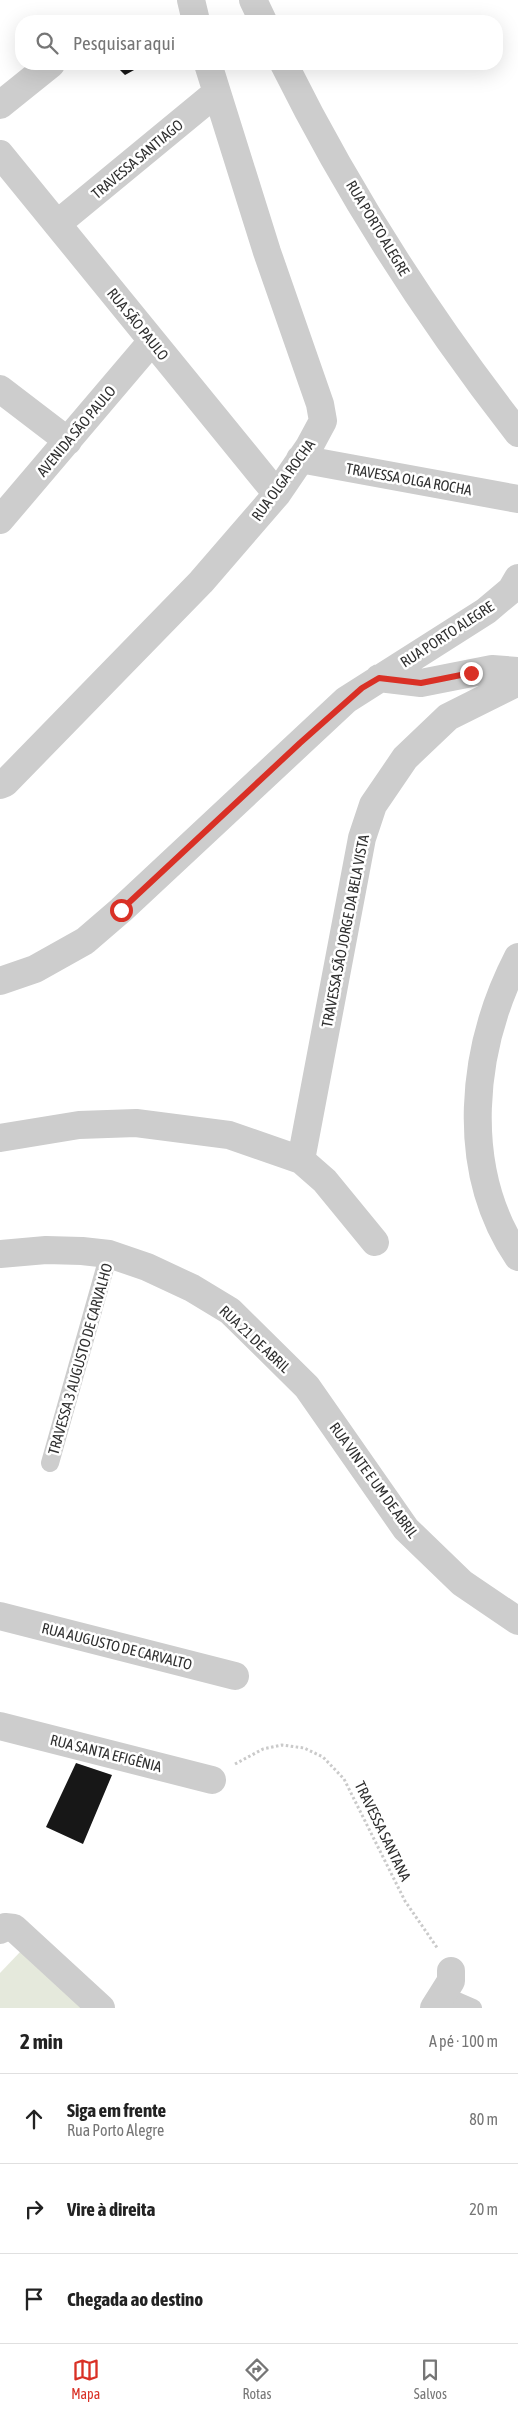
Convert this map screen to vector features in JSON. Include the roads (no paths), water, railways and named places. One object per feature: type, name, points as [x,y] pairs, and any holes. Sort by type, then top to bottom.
[{"type":"street","points":[[190,0],[194,15]]},
{"type":"street","points":[[253,0],[260,15]]},
{"type":"street","points":[[0,105],[43,70]]},
{"type":"street","name":"RUA OLGA ROCHA","points":[[0,785],[5,783],[201,582],[276,494],[323,420],[320,404],[267,252],[210,70]]},
{"type":"street","name":"RUA PORTO ALEGRE","points":[[287,70],[308,112],[405,275],[486,392],[518,433]]},
{"type":"street","name":"TRAVESSA SANTIAGO","points":[[57,224],[216,93]]},
{"type":"street","name":"RUA SÃO PAULO","points":[[0,154],[276,494]]},
{"type":"street","name":"AVENIDA SÃO PAULO","points":[[0,520],[152,341]]},
{"type":"street","points":[[0,389],[68,441]]},
{"type":"street","name":"TRAVESSA OLGA ROCHA","points":[[300,459],[518,499]]},
{"type":"street","name":"RUA PORTO ALEGRE","points":[[0,981],[35,969],[84,941],[121,910],[346,700],[486,611],[511,590],[518,578]]},
{"type":"street","points":[[379,678],[421,683],[492,669],[518,671]]},
{"type":"street","name":"TRAVESSA SÃO JORGE DA BELA VISTA","points":[[301,1160],[362,838],[373,805],[405,758],[448,717],[518,682]]},
{"type":"street","points":[[518,957],[496,1005],[478,1101],[477,1132],[481,1166],[493,1209],[518,1257]]},
{"type":"street","points":[[0,1138],[79,1125],[136,1123],[229,1136],[301,1160],[325,1181],[375,1242]]},
{"type":"street","name":"RUA 21 DE ABRIL","points":[[0,1254],[46,1250],[82,1251],[109,1254],[146,1266],[192,1288],[230,1312],[307,1387]]},
{"type":"street","name":"RUA VINTE E UM DE ABRIL","points":[[307,1387],[406,1529],[462,1583],[518,1621]]},
{"type":"street","name":"RUA AUGUSTO DE CARVALTO","points":[[0,1616],[235,1676]]},
{"type":"street","name":"RUA SANTA EFIGÊNIA","points":[[0,1726],[212,1780]]},
{"type":"street","points":[[5,1928],[14,1928],[101,2008]]},
{"type":"lane","name":"TRAVESSA 3 AUGUSTO DE CARVALHO","points":[[50,1463],[109,1254]]},
{"type":"lane","points":[[442,1991],[473,2008]]}]
